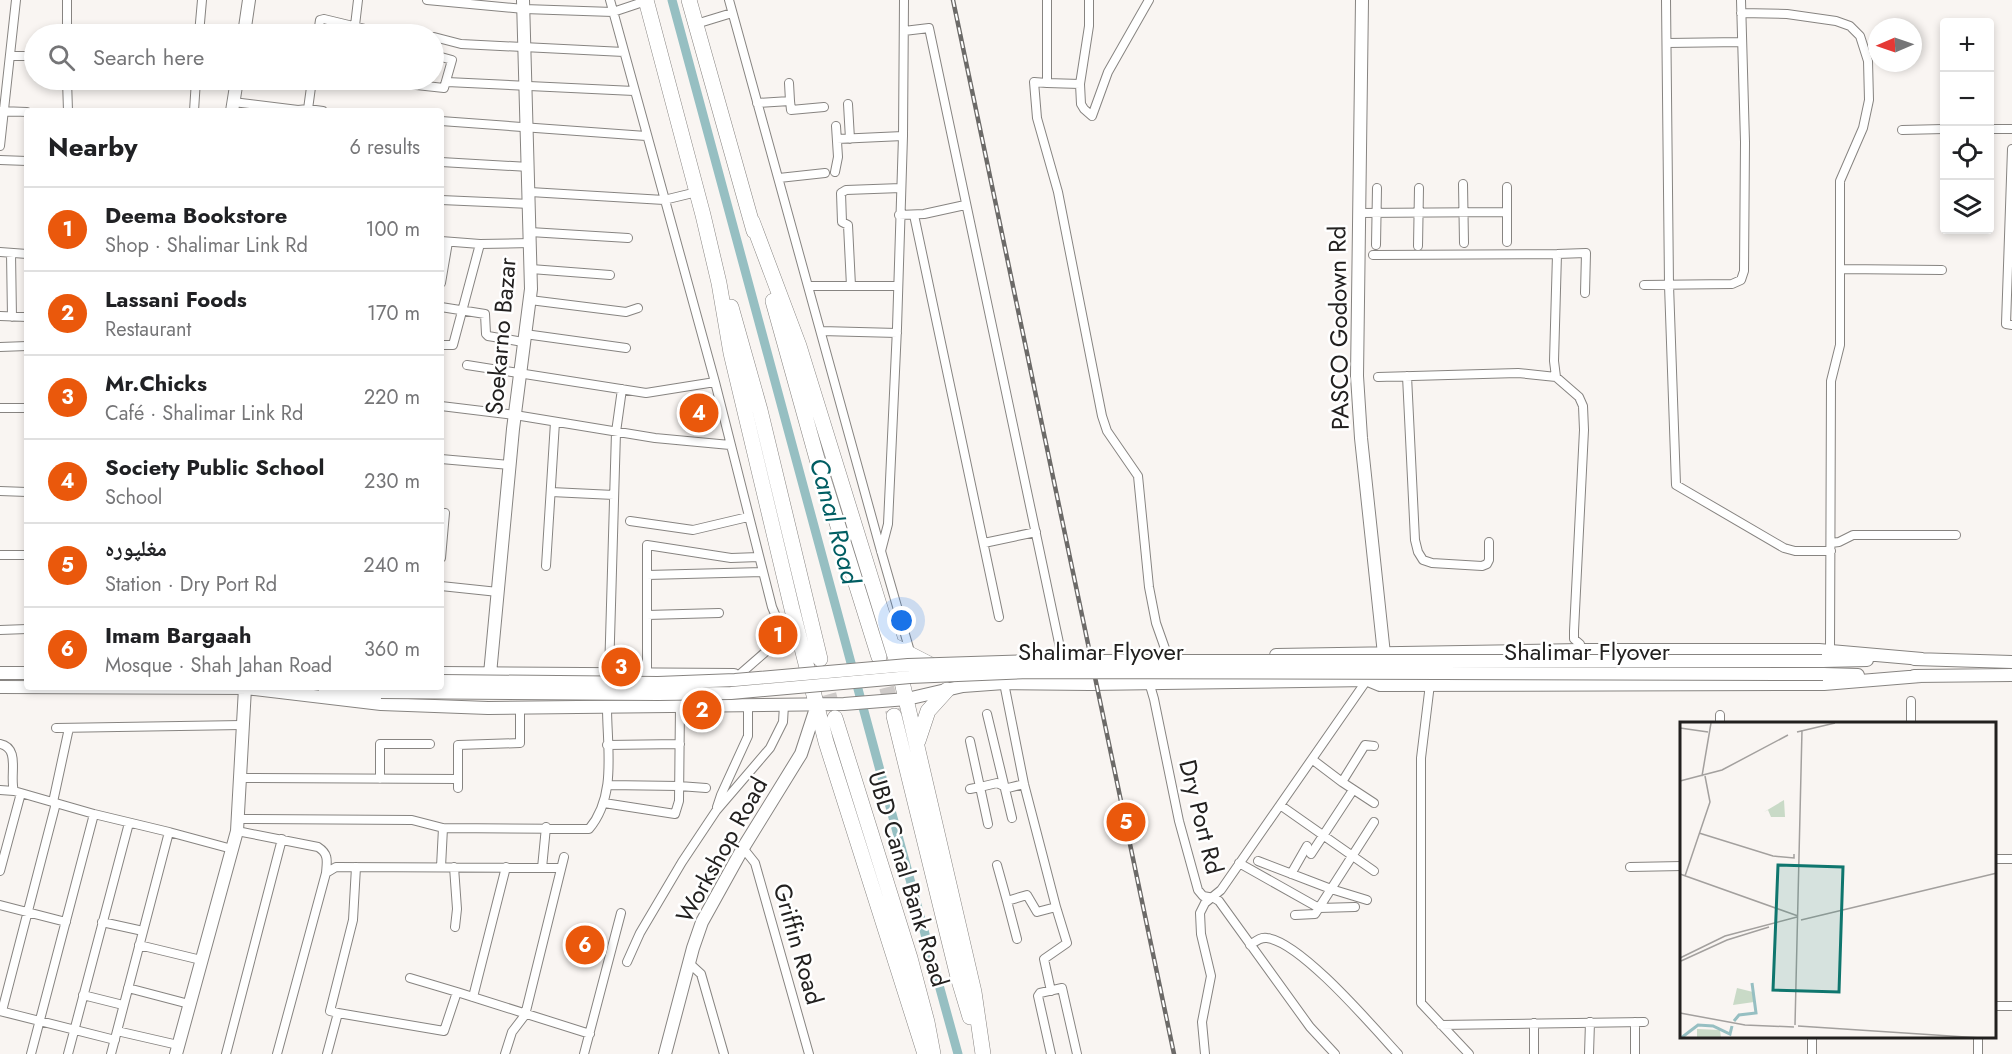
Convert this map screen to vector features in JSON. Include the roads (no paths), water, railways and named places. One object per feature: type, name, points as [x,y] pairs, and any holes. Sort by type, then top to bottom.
[{"type":"highway","points":[[689,0],[752,221],[799,398],[878,663]]},
{"type":"highway","points":[[646,1],[703,215],[760,410],[820,660]]},
{"type":"highway","points":[[703,215],[731,353],[816,705],[925,1054]]},
{"type":"highway","points":[[752,221],[799,346],[900,669],[974,992],[983,1054]]},
{"type":"highway","points":[[892,645],[933,666]]},
{"type":"highway","points":[[917,744],[928,711],[947,690]]},
{"type":"highway","points":[[894,716],[958,977],[983,1054]]},
{"type":"highway","name":"UBD Canal Bank Road","points":[[836,718],[910,958],[933,1054]]},
{"type":"main road","points":[[245,24],[249,0]]},
{"type":"main road","name":"PASCO Godown Rd","points":[[1362,0],[1357,376],[1384,654]]},
{"type":"main road","name":"Soekarno Bazar","points":[[490,674],[515,415],[530,300],[531,238],[523,4]]},
{"type":"main road","points":[[233,106],[235,90]]},
{"type":"main road","points":[[444,673],[739,675],[830,673],[878,663],[900,669],[1062,657],[1580,650],[1830,650],[1922,659],[2012,662]]},
{"type":"main road","points":[[1082,657],[1084,684]]},
{"type":"main road","points":[[1822,667],[1922,659]]},
{"type":"main road","name":"Shalimar Flyover","points":[[444,681],[658,683],[735,681],[908,665],[1013,661],[1822,667]]},
{"type":"main road","points":[[1822,667],[1921,676]]},
{"type":"main road","name":"Shalimar Flyover","points":[[313,690],[731,693],[910,677],[1029,672],[1822,667]]},
{"type":"main road","points":[[0,673],[24,673]]},
{"type":"main road","points":[[262,690],[381,704],[520,708],[844,704],[907,699],[983,684],[1004,683],[1368,680],[1380,685],[1824,684],[1921,676],[2012,675]]},
{"type":"main road","points":[[0,687],[24,687]]},
{"type":"main road","points":[[177,1050],[237,825],[245,690]]},
{"type":"main road","name":"Workshop Road","points":[[665,1054],[702,922],[743,848],[801,754],[816,705]]},
{"type":"street","points":[[0,146],[16,0]]},
{"type":"street","points":[[67,0],[67,24]]},
{"type":"street","points":[[200,24],[202,0]]},
{"type":"street","points":[[355,24],[358,0]]},
{"type":"street","points":[[426,0],[523,4],[613,12],[646,1]]},
{"type":"street","points":[[610,0],[715,382],[748,517],[780,626],[778,641],[739,675]]},
{"type":"street","points":[[729,0],[881,551],[912,655]]},
{"type":"street","points":[[881,551],[888,524],[897,333],[903,136],[904,0]]},
{"type":"street","points":[[1047,0],[1047,83]]},
{"type":"street","points":[[1089,0],[1089,26],[1080,84],[1081,104],[1092,116],[1108,72],[1149,0]]},
{"type":"street","points":[[1666,0],[1669,285],[1676,485],[1785,548],[1795,551],[1831,547],[1853,535],[1956,535]]},
{"type":"street","points":[[1644,285],[1732,284],[1741,280],[1744,271],[1745,142],[1741,0]]},
{"type":"street","points":[[696,24],[732,13]]},
{"type":"street","points":[[1741,13],[1787,14],[1836,21],[1850,26],[1860,36],[1868,61],[1869,100],[1863,128],[1840,181],[1840,345],[1831,381],[1830,650]]},
{"type":"street","points":[[319,24],[320,20],[324,19],[336,24]]},
{"type":"street","points":[[904,31],[928,28],[1062,657]]},
{"type":"street","points":[[444,40],[461,44],[624,52]]},
{"type":"street","points":[[1667,44],[1742,42]]},
{"type":"street","points":[[10,56],[24,56]]},
{"type":"street","points":[[444,58],[452,60],[444,88]]},
{"type":"street","points":[[447,82],[634,91]]},
{"type":"street","points":[[1080,84],[1034,82],[1037,118],[1058,192],[1102,416],[1107,431],[1138,476],[1149,587],[1156,623],[1168,657]]},
{"type":"street","points":[[789,83],[791,110],[824,107]]},
{"type":"street","points":[[67,90],[68,108]]},
{"type":"street","points":[[194,108],[195,90]]},
{"type":"street","points":[[308,108],[311,90]]},
{"type":"street","points":[[757,103],[790,101]]},
{"type":"street","points":[[848,104],[850,139]]},
{"type":"street","points":[[233,106],[259,108]]},
{"type":"street","points":[[2,112],[24,112]]},
{"type":"street","points":[[444,121],[646,136]]},
{"type":"street","points":[[835,171],[838,157],[836,126]]},
{"type":"street","points":[[1902,130],[1940,129]]},
{"type":"street","points":[[1994,129],[2012,129]]},
{"type":"street","points":[[837,139],[903,136]]},
{"type":"street","points":[[2009,325],[2012,149]]},
{"type":"street","points":[[0,160],[24,161]]},
{"type":"street","points":[[444,162],[529,167]]},
{"type":"street","points":[[779,178],[825,173]]},
{"type":"street","points":[[1463,184],[1464,243]]},
{"type":"street","points":[[1507,187],[1507,242]]},
{"type":"street","points":[[1376,245],[1377,188]]},
{"type":"street","points":[[1418,246],[1419,188]]},
{"type":"street","points":[[852,286],[848,225],[842,222],[841,193],[846,190],[901,189]]},
{"type":"street","points":[[444,200],[530,198],[664,200],[697,192]]},
{"type":"street","points":[[899,215],[914,215],[965,205]]},
{"type":"street","points":[[1358,213],[1507,212]]},
{"type":"street","points":[[914,215],[999,617]]},
{"type":"street","points":[[444,242],[480,244],[531,238],[628,238]]},
{"type":"street","points":[[444,345],[453,345],[480,244]]},
{"type":"street","points":[[0,252],[24,254]]},
{"type":"street","points":[[11,253],[12,317]]},
{"type":"street","points":[[1373,255],[1586,253],[1585,293]]},
{"type":"street","points":[[1557,254],[1554,361],[1557,377],[1579,397],[1584,414],[1574,631],[1574,639],[1580,644],[1580,650]]},
{"type":"street","points":[[531,268],[610,275]]},
{"type":"street","points":[[1840,269],[1942,270]]},
{"type":"street","points":[[808,286],[898,286]]},
{"type":"street","points":[[530,300],[626,312],[638,308]]},
{"type":"street","points":[[444,308],[485,314],[488,336],[626,348]]},
{"type":"street","points":[[0,316],[24,317]]},
{"type":"street","points":[[820,331],[897,333]]},
{"type":"street","points":[[0,347],[24,346]]},
{"type":"street","points":[[467,365],[645,393],[715,382]]},
{"type":"street","points":[[1378,377],[1518,374],[1557,377]]},
{"type":"street","points":[[1407,376],[1413,518],[1418,552],[1423,560],[1432,563],[1482,566],[1489,560],[1490,542]]},
{"type":"street","points":[[609,674],[616,432],[622,389]]},
{"type":"street","points":[[444,406],[515,415],[655,438],[730,445]]},
{"type":"street","points":[[0,408],[24,408]]},
{"type":"street","points":[[546,566],[555,422]]},
{"type":"street","points":[[444,459],[510,465]]},
{"type":"street","points":[[0,491],[24,492]]},
{"type":"street","points":[[551,492],[614,495]]},
{"type":"street","points":[[444,524],[445,513]]},
{"type":"street","points":[[630,521],[693,530],[748,517]]},
{"type":"street","points":[[984,543],[1036,532]]},
{"type":"street","points":[[647,674],[647,545],[731,558],[759,557]]},
{"type":"street","points":[[0,555],[24,555]]},
{"type":"street","points":[[647,575],[763,572]]},
{"type":"street","points":[[444,586],[498,592]]},
{"type":"street","points":[[647,615],[719,613]]},
{"type":"street","points":[[780,626],[795,622]]},
{"type":"street","points":[[0,630],[24,629]]},
{"type":"street","points":[[1205,1054],[1202,1023],[1211,976],[1201,934],[1200,913],[1205,903],[1221,890],[1313,760],[1384,654]]},
{"type":"street","name":"Dry Port Rd","points":[[1149,682],[1179,821],[1200,894],[1219,901],[1310,1027],[1335,1054]]},
{"type":"street","points":[[1004,683],[1024,784],[1067,943],[1044,959],[1050,991]]},
{"type":"street","points":[[1430,684],[1421,758],[1421,1003],[1469,1054]]},
{"type":"street","points":[[1911,701],[1911,722]]},
{"type":"street","points":[[627,962],[640,933],[682,862],[716,811],[770,748],[783,722],[784,705]]},
{"type":"street","points":[[604,803],[675,813],[680,786],[680,706]]},
{"type":"street","points":[[716,811],[747,736],[748,706]]},
{"type":"street","points":[[237,825],[412,820],[443,828],[589,829],[598,818],[608,785],[607,707]]},
{"type":"street","points":[[240,778],[380,778],[458,783],[458,746],[520,743],[520,708]]},
{"type":"street","points":[[987,714],[1012,818]]},
{"type":"street","points":[[56,728],[242,724]]},
{"type":"street","points":[[69,728],[28,912],[1,1011],[74,1030],[116,1036],[177,1050]]},
{"type":"street","points":[[970,741],[988,824]]},
{"type":"street","points":[[0,744],[10,748],[13,753],[11,779],[17,792],[0,871]]},
{"type":"street","points":[[380,778],[380,744],[430,744]]},
{"type":"street","points":[[607,745],[680,744]]},
{"type":"street","points":[[1342,782],[1365,746],[1374,746]]},
{"type":"street","points":[[1313,760],[1374,803]]},
{"type":"street","points":[[970,789],[997,783],[1005,788],[1024,784]]},
{"type":"street","points":[[608,785],[705,788]]},
{"type":"street","points":[[0,790],[17,792],[232,849]]},
{"type":"street","points":[[1291,874],[1323,836],[1353,790]]},
{"type":"street","points":[[1280,805],[1374,871]]},
{"type":"street","points":[[31,1054],[94,814]]},
{"type":"street","points":[[1295,915],[1315,914],[1374,822]]},
{"type":"street","points":[[68,1054],[129,823]]},
{"type":"street","points":[[237,825],[318,847],[323,850],[327,860],[326,873],[277,1054]]},
{"type":"street","points":[[542,868],[546,827]]},
{"type":"street","points":[[441,867],[443,828]]},
{"type":"street","points":[[111,1054],[169,832]]},
{"type":"street","points":[[226,1054],[282,839]]},
{"type":"street","name":"Griffin Road","points":[[743,848],[756,863],[808,1054]]},
{"type":"street","points":[[506,1054],[512,1032],[525,1015],[564,857]]},
{"type":"street","points":[[1258,861],[1367,900]]},
{"type":"street","points":[[1239,863],[1319,908],[1355,907]]},
{"type":"street","points":[[997,865],[1017,939]]},
{"type":"street","points":[[1630,867],[1680,866]]},
{"type":"street","points":[[326,873],[336,867],[561,868]]},
{"type":"street","points":[[356,867],[352,920],[330,1011],[444,1031],[457,992]]},
{"type":"street","points":[[454,867],[457,909],[455,927]]},
{"type":"street","points":[[473,997],[506,867]]},
{"type":"street","points":[[1007,901],[1027,896],[1037,912],[1056,907]]},
{"type":"street","points":[[0,905],[66,922]]},
{"type":"street","points":[[584,1054],[621,913]]},
{"type":"street","points":[[102,922],[143,931]]},
{"type":"street","points":[[1250,945],[1265,938],[1276,940],[1287,946],[1339,990],[1398,1054]]},
{"type":"street","points":[[139,945],[201,960]]},
{"type":"street","points":[[689,963],[701,974],[724,1054]]},
{"type":"street","points":[[410,978],[590,1034]]},
{"type":"street","points":[[128,988],[189,1004]]},
{"type":"street","points":[[1051,1054],[1038,996],[1040,993],[1063,989],[1077,1054]]},
{"type":"street","points":[[83,995],[123,1005]]},
{"type":"street","points":[[327,1054],[338,1013]]},
{"type":"street","points":[[1589,1054],[1590,1022]]},
{"type":"street","points":[[1441,1025],[1639,1022],[1635,1054]]},
{"type":"street","points":[[1534,1023],[1534,1054]]},
{"type":"waterway","name":"Canal Road","points":[[672,0],[958,1054]]},
{"type":"tunnel","points":[[881,665],[893,712]]},
{"type":"tunnel","points":[[823,672],[835,718]]},
{"type":"railway","points":[[953,0],[1174,1054]]},
{"type":"place","name":"Society Public School","points":[[699,413]]},
{"type":"place","name":"Deema Bookstore","points":[[778,635]]},
{"type":"place","name":"Mr.Chicks","points":[[621,667]]},
{"type":"place","name":"Lassani Foods","points":[[702,710]]},
{"type":"place","name":"مغلپورہ","points":[[1126,822]]},
{"type":"place","name":"Imam Bargaah","points":[[585,945]]}]
